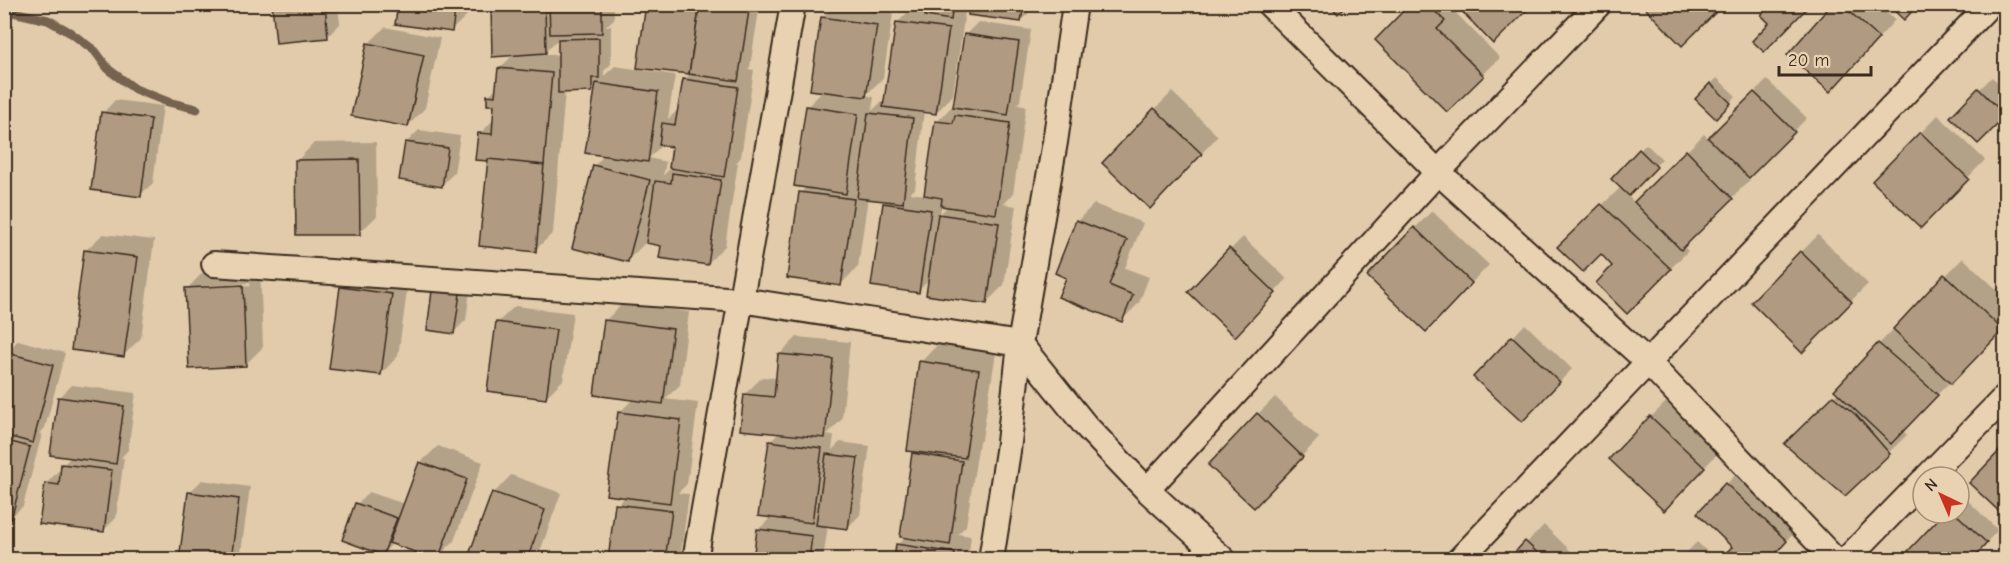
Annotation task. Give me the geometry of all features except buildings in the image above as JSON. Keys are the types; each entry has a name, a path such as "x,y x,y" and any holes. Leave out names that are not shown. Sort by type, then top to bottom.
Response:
{"street":[{"path":"695,560 794,4"},
{"path":"991,560 1008,451 1020,344 1076,4"},
{"path":"1269,4 1438,172 1647,361 1835,560"},
{"path":"1147,490 1438,172 1599,4"},
{"path":"1459,560 1990,4"},
{"path":"214,264 741,300 1020,344 1086,425 1147,490 1224,560"},
{"path":"1939,465 2006,396"},
{"path":"1846,560 1911,493"}],"waterway":[{"path":"4,10 48,20 71,33 95,51 109,70 135,89 168,102 197,109"}]}
